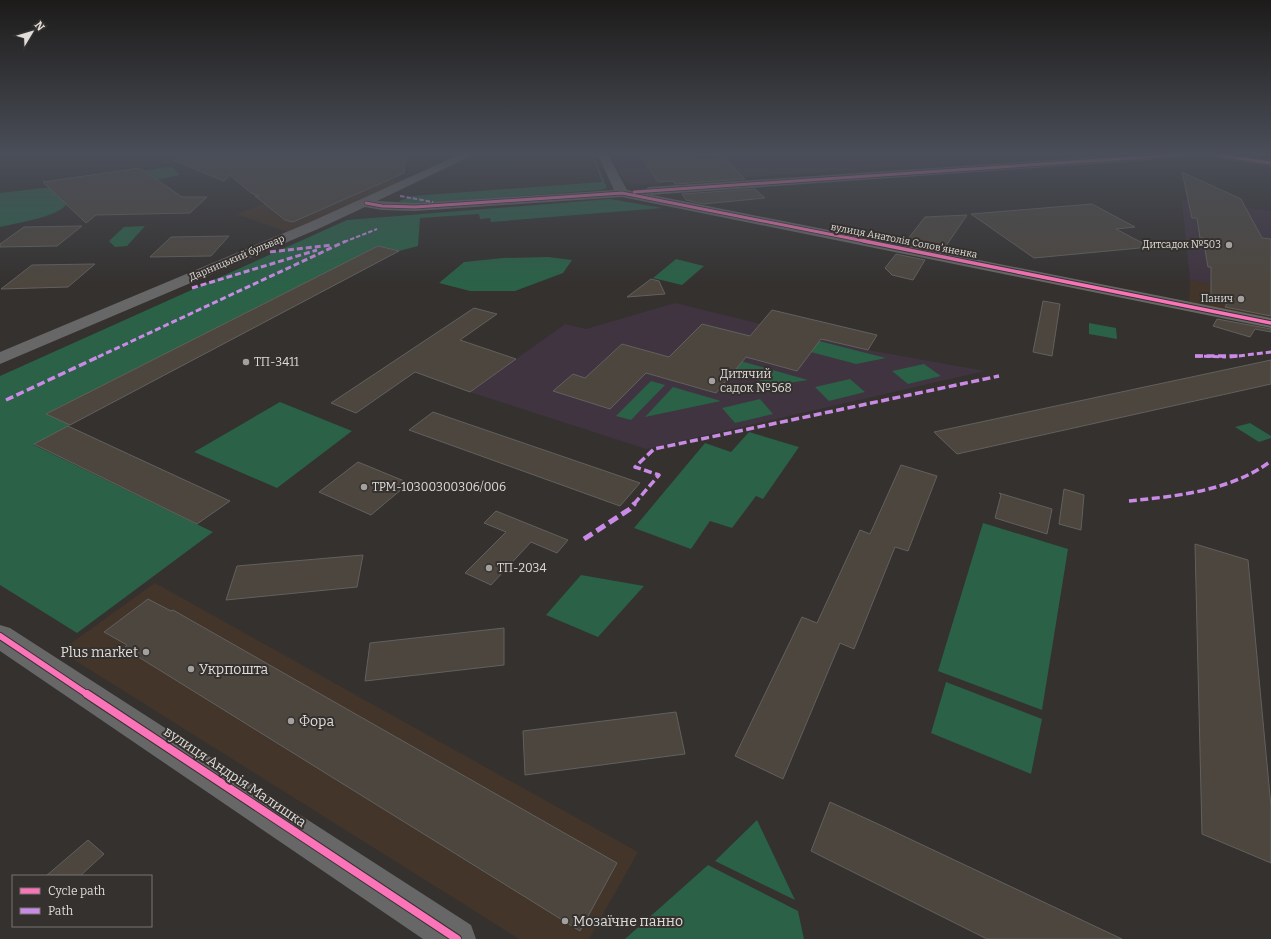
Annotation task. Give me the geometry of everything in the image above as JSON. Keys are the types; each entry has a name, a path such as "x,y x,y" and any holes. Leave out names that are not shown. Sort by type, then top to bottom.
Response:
{"street":[{"name":"Дарницький бульвар","path":"0,359 379,197"},
{"name":"вулиця Анатолія Соловʼяненка","path":"366,203 382,206 415,207 566,197"},
{"name":"вулиця Анатолія Соловʼяненка","path":"641,197 1271,323"},
{"name":"вулиця Андрія Малишка","path":"0,636 457,939"}],"shaded area":[{"path":"283,197 371,197 291,233 236,214"},
{"name":"Дитсадок №503","path":"1182,200 1271,211 1271,295 1190,280"},
{"path":"1190,280 1271,295 1271,321 1189,305"},
{"name":"Дитячий садок №568","path":"675,303 868,350 985,371 646,449 470,392 565,324 586,329"},
{"path":"155,583 638,852 589,939 519,939 60,651"}],"green space":[{"path":"0,197 89,197 67,203 63,208 47,216 0,227"},
{"path":"410,197 506,197 405,204 399,201"},
{"path":"610,199 662,208 491,222 490,218 480,219 479,214 420,218 418,246 399,251 378,246 46,414 70,425 34,445 213,532 77,633 0,585 0,376 347,220"},
{"path":"145,226 127,246 115,247 109,241 124,227"},
{"path":"548,257 572,260 563,273 515,291 470,291 439,283 464,262 503,258"},
{"path":"676,259 704,266 682,285 653,278"},
{"path":"1089,323 1116,328 1117,339 1089,334"},
{"path":"815,340 886,358 856,364 807,351"},
{"path":"737,360 808,380 776,385 726,371"},
{"path":"924,364 941,376 908,384 892,371"},
{"path":"850,379 865,392 829,401 815,387"},
{"path":"651,381 665,385 631,420 616,416"},
{"path":"673,387 721,401 645,417"},
{"path":"760,399 773,414 735,423 722,408"},
{"path":"280,402 352,431 277,488 194,452"},
{"path":"1250,423 1271,436 1271,438 1259,442 1235,427"},
{"path":"749,432 799,447 763,499 756,496 732,528 710,521 691,549 634,528 705,443 731,452"},
{"path":"983,523 1068,549 1042,710 938,671"},
{"path":"581,575 644,586 598,637 546,615"},
{"path":"946,682 1042,719 1031,774 931,733"},
{"path":"757,820 795,900 715,861"},
{"path":"708,865 798,911 804,939 625,939"}],"building":[{"path":"59,197 207,197 190,213 96,215 86,223"},
{"path":"256,197 350,197 293,222 285,220"},
{"path":"684,197 765,198 703,204 686,200"},
{"name":"Дитсадок №503","path":"1187,197 1236,197 1241,199 1262,238 1271,239 1271,316 1225,307 1227,304 1211,301 1211,267 1208,267 1203,238 1200,238 1197,218 1192,218"},
{"path":"1092,204 1135,227 1116,229 1150,247 1034,258 971,214"},
{"path":"967,215 944,249 904,244 925,217"},
{"path":"82,226 57,246 0,247 0,244 24,227"},
{"path":"229,236 211,256 150,257 171,237"},
{"path":"378,246 399,251 70,425 46,414"},
{"path":"896,254 925,260 913,280 892,275 885,268"},
{"path":"95,264 68,287 1,289 32,265"},
{"path":"651,279 659,281 665,294 627,297"},
{"path":"1043,301 1060,304 1052,356 1033,352"},
{"path":"474,308 497,314 460,340 516,359 470,392 415,372 356,413 331,403"},
{"path":"772,310 877,335 868,350 821,339 797,371 746,357 716,393 646,373 610,409 553,391 573,374 585,378 622,344 669,357 702,324 750,336"},
{"path":"1217,319 1271,329 1271,332 1255,329 1250,337 1213,326"},
{"path":"1271,360 1271,384 957,454 934,432"},
{"path":"433,412 640,483 620,506 409,430"},
{"path":"68,426 230,501 197,524 34,444"},
{"name":"ТРМ-10300300306/006","path":"358,462 409,483 371,515 319,492"},
{"path":"901,465 937,476 908,551 895,547 854,649 840,643 783,779 735,756 802,617 817,623 860,530 870,534"},
{"path":"1064,489 1084,495 1081,530 1059,524"},
{"path":"999,493 1052,509 1047,534 995,518 1001,495"},
{"path":"496,511 568,540 557,553 531,542 491,585 465,573 506,532 484,523"},
{"path":"1195,544 1248,560 1271,807 1271,863 1202,834"},
{"path":"363,555 357,587 226,600 237,566"},
{"path":"148,599 171,611 173,610 617,863 580,931 124,648 127,645 104,632"},
{"path":"504,628 504,665 365,681 370,643"},
{"path":"676,712 685,754 525,775 523,731"},
{"path":"830,802 1122,939 987,939 811,851"},
{"path":"88,840 104,854 81,875 47,875"}],"marked path":[{"path":"405,197 433,202"},
{"path":"6,400 340,244 377,229"},
{"path":"270,252 332,245"},
{"path":"192,288 317,250"},
{"path":"1195,356 1229,357 1271,352"},
{"path":"584,539 630,509 659,475 635,467 654,449 999,376"},
{"path":"1129,501 1204,490 1243,478 1259,470 1271,461"}],"cycle path":[{"path":"366,203 382,206 415,207 566,197"},
{"path":"641,197 1271,323"},
{"path":"0,636 457,939"}],"place":[{"name":"Дитсадок №503","path":"1229,245"},
{"name":"Панич","path":"1241,299"},
{"name":"ТП-3411","path":"246,362"},
{"name":"Дитячий садок №568","path":"712,381"},
{"name":"ТРМ-10300300306/006","path":"364,487"},
{"name":"ТП-2034","path":"489,568"},
{"name":"Plus market","path":"146,652"},
{"name":"Укрпошта","path":"191,669"},
{"name":"Фора","path":"291,721"},
{"name":"Мозаїчне панно","path":"565,921"}]}
